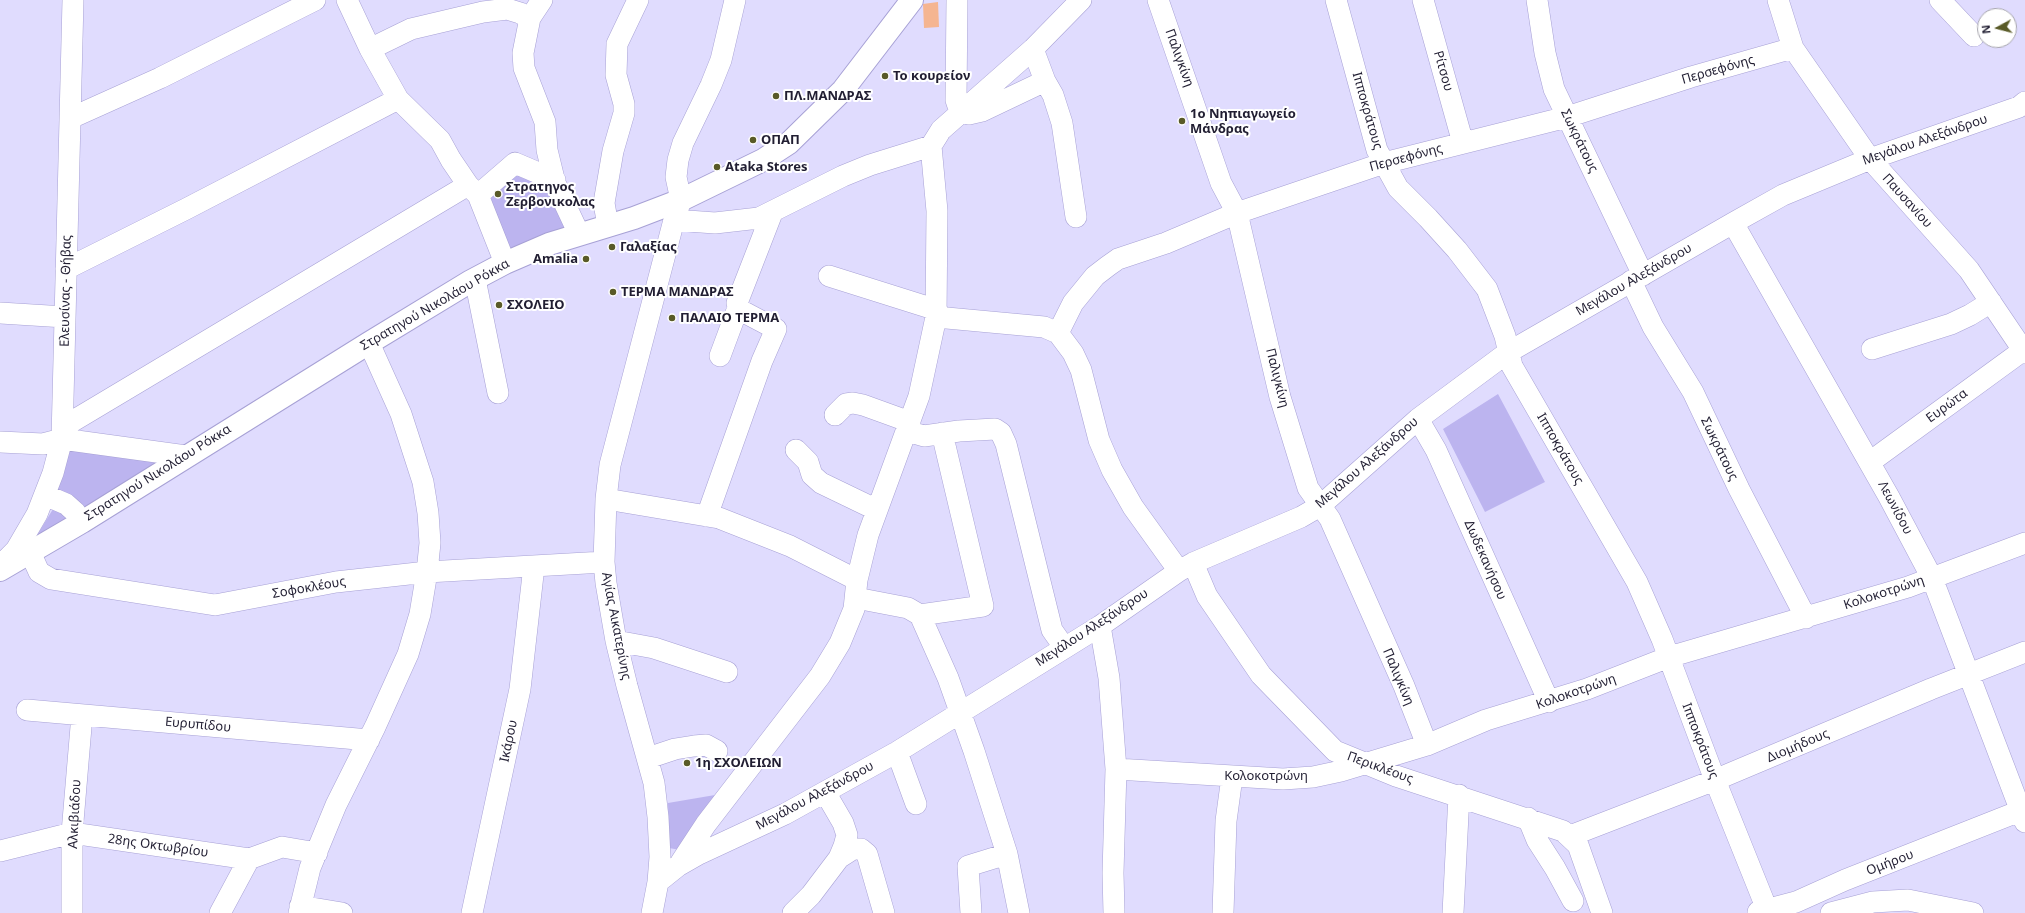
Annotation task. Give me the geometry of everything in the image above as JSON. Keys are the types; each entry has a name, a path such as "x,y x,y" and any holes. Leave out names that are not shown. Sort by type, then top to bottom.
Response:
{"main road":[{"name":"Στρατηγού Νικολάου Ρόκκα","path":"82,522 186,456 475,279 505,263 549,244 608,226 678,210 789,143 843,90 912,0"},
{"path":"0,570 16,548 82,522"}],"street":[{"name":"Ελευσίνας - Θήβας","path":"0,566 16,548 28,531 45,495 63,433 73,0"},
{"path":"71,118 160,78 315,0"},
{"path":"347,0 370,49 398,99 440,140 451,160 473,190 505,263"},
{"path":"542,0 530,18 523,53 524,68 544,117 547,150 555,180 579,234"},
{"path":"608,226 604,203 613,151 624,113 624,104 616,75 617,44 638,0"},
{"path":"735,0 720,60 711,85 683,143 678,160 676,177 678,210 715,223 746,221 759,218 772,213 843,176 870,165 931,146"},
{"path":"957,0 956,100 960,112"},
{"path":"678,866 706,824 820,676 840,643 857,589 868,535 919,396 937,313 937,210 931,146 941,130 1033,49 1081,0"},
{"name":"Παλιγκίνη","path":"1158,0 1221,183 1237,213 1282,404 1308,488 1330,519 1404,686 1427,744"},
{"name":"Ιπποκράτους","path":"1336,0 1377,150 1398,188 1457,250 1487,289 1505,336 1507,353 1512,366 1637,582 1669,657 1715,780 1764,902 1766,912"},
{"name":"Ρίτσου","path":"1423,0 1463,143"},
{"name":"Σωκράτους","path":"1537,0 1554,89 1589,159 1637,278 1653,327 1693,392 1739,489 1806,618"},
{"name":"Παυσανίου","path":"1778,0 1793,48 1870,159 1969,270 2024,351"},
{"path":"1940,0 1974,36"},
{"path":"370,49 411,29 482,12 507,9 530,18"},
{"name":"Περσεφόνης","path":"1058,333 1073,303 1085,287 1095,276 1118,259 1166,243 1237,213 1384,163 1567,117 1691,77 1793,48"},
{"path":"1033,49 1045,81 1053,95 1062,123 1076,217"},
{"path":"960,112 969,114 982,111 1045,81"},
{"path":"66,269 186,209 398,99"},
{"name":"Μεγάλου Αλεξάνδρου","path":"658,882 678,866 699,854 785,814 897,752 1100,626 1186,567 1301,517 1320,506 1418,419 1507,353 1733,223 1783,196 1870,159 2023,108"},
{"path":"0,442 43,444 473,190 514,163 555,180"},
{"name":"Αγίας Αικατερίνης","path":"652,913 658,882 660,858 658,817 654,783 616,641 604,562 606,499 610,465 678,210"},
{"path":"707,516 762,361 776,329 740,310 737,303 739,293 772,213"},
{"name":"Λεωνίδου","path":"1733,223 1870,462 1932,578 2024,814"},
{"path":"829,276 937,313 1044,327 1058,333"},
{"path":"475,279 498,393"},
{"path":"1872,349 1951,324 1970,315 1991,302"},
{"path":"720,356 736,313 740,310"},
{"path":"0,313 66,317"},
{"name":"Περικλέους","path":"1058,333 1073,353 1081,370 1099,440 1112,470 1133,507 1186,567 1261,676 1334,751 1396,776 1564,831 1578,845 1602,913"},
{"path":"342,913 299,910 316,853 336,805 369,740 408,654 420,614 430,543 428,513 422,482 401,414 369,343"},
{"name":"Ευρώτα","path":"1870,462 2024,351"},
{"path":"835,415 846,404 853,403 864,405 909,426 924,436 942,433 995,429 1001,433 1006,444 1052,630 1064,647"},
{"name":"Δωδεκανήσου","path":"1418,419 1436,450 1550,702"},
{"path":"63,433 186,456"},
{"path":"920,615 983,606 942,433"},
{"path":"796,450 808,462 812,475 821,483 877,510"},
{"name":"Στρατηγού Νικολάου Ρόκκα","path":"45,495 66,504 75,512 82,522"},
{"path":"606,499 707,516 755,532 790,546 857,589 908,608 920,615 961,713 1007,854 1019,913"},
{"name":"Κολοκοτρώνη","path":"1116,769 1283,779 1313,777 1341,771 1427,744 1486,720 1550,702 1669,657 1908,587 2025,543"},
{"name":"Σοφοκλέους","path":"16,548 39,572 51,580 215,605 336,582 427,572 604,562"},
{"name":"Ικάρου","path":"472,913 520,689 534,566"},
{"path":"1100,626 1108,678 1116,769 1113,873 1114,913"},
{"path":"616,641 654,648 727,672"},
{"name":"Διομήδους","path":"1570,836 1715,780 2025,652"},
{"name":"Ευρυπίδου","path":"28,710 369,740"},
{"name":"Αλκιβιάδου","path":"72,913 72,833 82,715"},
{"path":"648,758 675,749 694,746 706,745 717,751"},
{"path":"897,752 916,804"},
{"path":"1223,913 1226,821 1232,776"},
{"path":"793,913 811,895 839,858 847,835 843,824 826,792"},
{"path":"1453,913 1459,796"},
{"name":"Ομήρου","path":"1766,912 1796,902 1846,880 2024,814"},
{"path":"1528,818 1537,840 1555,868 1573,901"},
{"name":"28ης Οκτωβρίου","path":"0,851 72,833 249,859 282,847 316,853"},
{"path":"839,858 853,849 861,849 868,854 884,913"},
{"path":"971,913 968,866 1007,854"},
{"path":"220,913 249,859"},
{"path":"1830,913 1873,902 1908,900 1973,913"}],"shaded area":[{"path":"516,171 543,182 566,229 508,251 485,197"},
{"path":"1498,394 1545,482 1485,512 1443,429"},
{"path":"65,445 171,460 87,513 51,490"},
{"path":"53,509 63,512 68,518 33,542"},
{"path":"715,795 680,850 669,848 668,803"}],"building":[{"path":"938,2 939,27 924,28 923,4"}],"place":[{"name":"Το κουρείον","path":"885,76"},
{"name":"ΠΛ.ΜΑΝΔΡΑΣ","path":"776,96"},
{"name":"1ο Νηπιαγωγείο Μάνδρας","path":"1182,121"},
{"name":"ΟΠΑΠ","path":"753,140"},
{"name":"Ataka Stores","path":"717,167"},
{"name":"Στρατηγος Ζερβονικολας","path":"498,194"},
{"name":"Γαλαξίας","path":"612,247"},
{"name":"Amalia","path":"586,259"},
{"name":"ΤΕΡΜΑ ΜΑΝΔΡΑΣ","path":"613,292"},
{"name":"ΣΧΟΛΕΙΟ","path":"499,305"},
{"name":"ΠΑΛΑΙΟ ΤΕΡΜΑ","path":"672,318"},
{"name":"1η ΣΧΟΛΕΙΩΝ","path":"687,763"}]}
